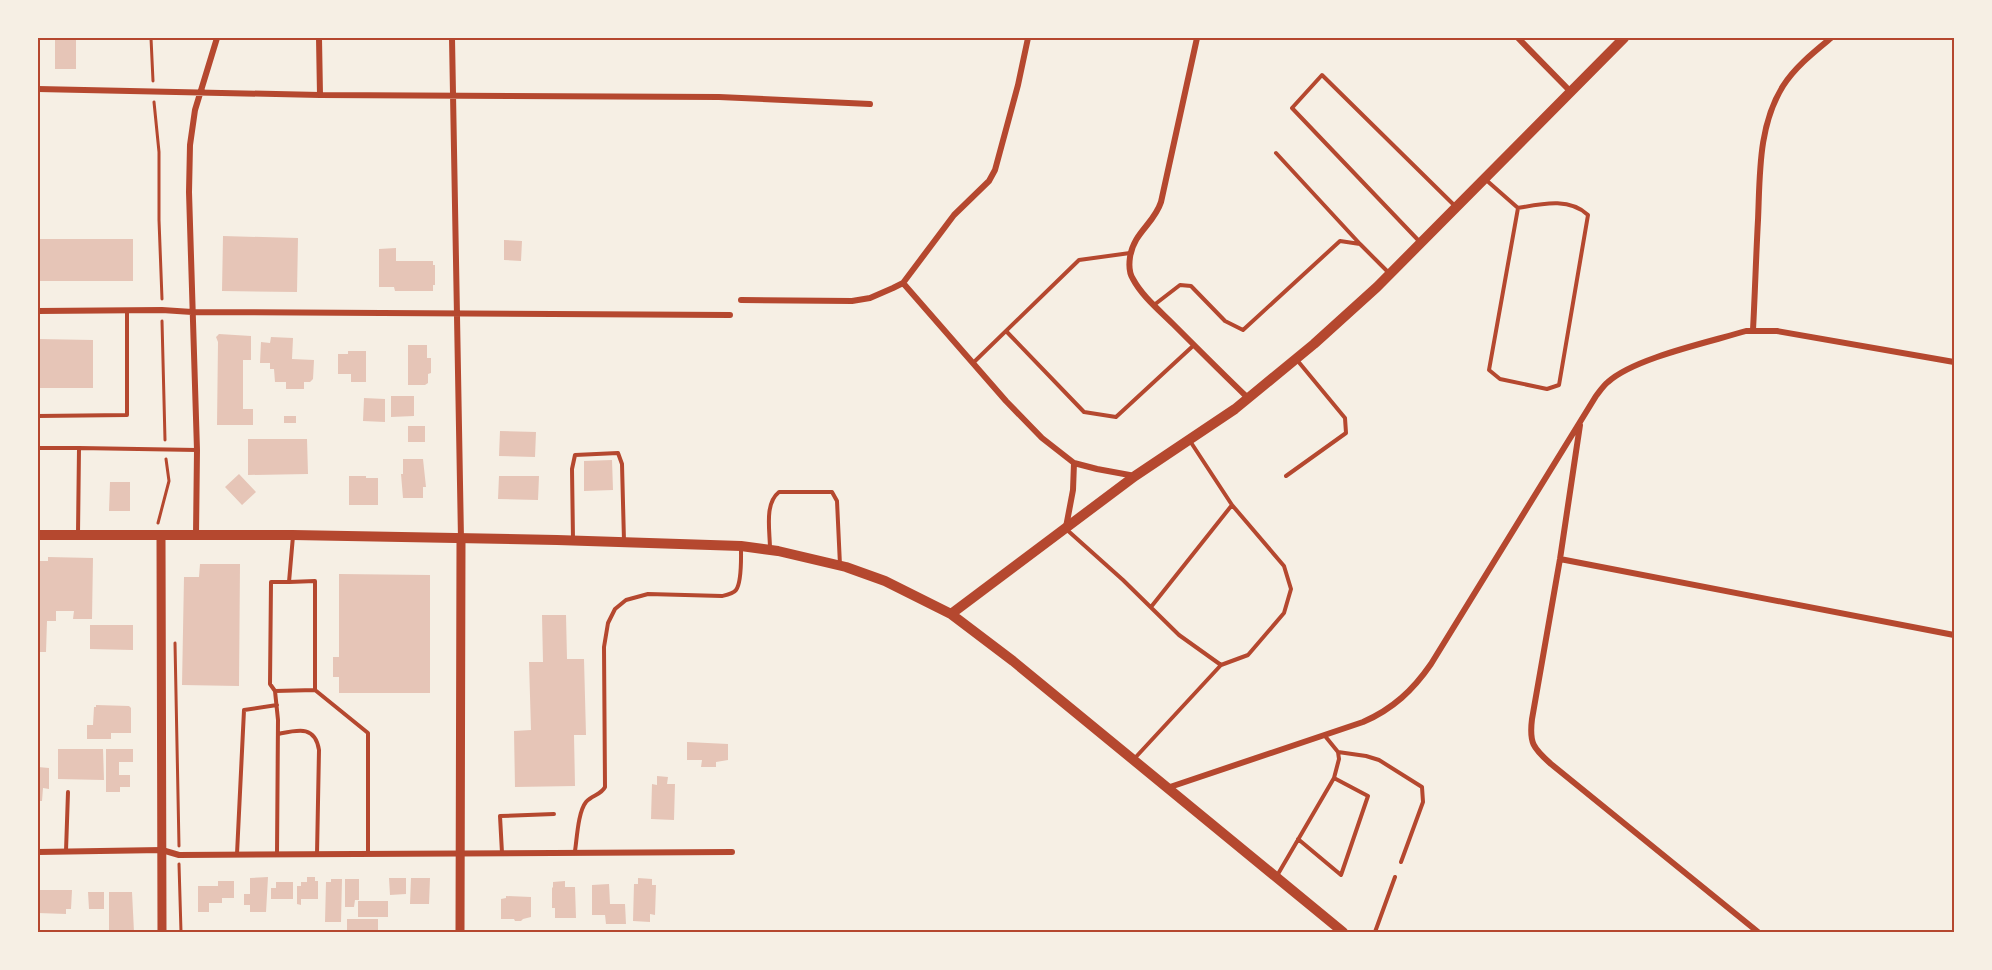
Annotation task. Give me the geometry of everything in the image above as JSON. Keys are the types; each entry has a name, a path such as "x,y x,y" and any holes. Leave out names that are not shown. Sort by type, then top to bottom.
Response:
{"main road":[{"path":"951,614 1135,476 1248,398 1347,316 1624,38"},
{"path":"38,535 293,535 573,540 741,546 770,549 840,566 885,581 951,614 1013,661 1343,933"}],"street":[{"path":"196,536 197,450 189,162 191,128 217,38"},
{"path":"319,38 320,95"},
{"path":"452,38 461,539 459,933"},
{"path":"741,300 852,301 878,295 903,282 954,215 989,181 995,170 1028,38"},
{"path":"1197,38 1161,202 1156,215 1136,237 1131,253 1131,275 1140,290 1154,305 1248,398"},
{"path":"1518,38 1570,92"},
{"path":"1753,330 1761,160 1765,129 1775,100 1783,86 1804,61 1831,38"},
{"path":"38,89 320,95 719,97 870,104"},
{"path":"903,282 973,364 1042,438 1074,462 1135,476"},
{"path":"38,311 730,315"},
{"path":"1166,789 1325,736 1379,715 1398,702 1414,686 1431,663 1604,385 1626,370 1653,359 1753,330 1777,331 1954,362"},
{"path":"1581,422 1531,731 1534,747 1551,764 1758,933"},
{"path":"1065,529 1073,490 1074,462"},
{"path":"161,536 162,933"},
{"path":"1560,559 1954,635"},
{"path":"38,852 162,850 179,855 575,851 732,852"}],"lane":[{"path":"1421,243 1292,108 1322,75 1456,208"},
{"path":"1276,153 1390,274"},
{"path":"1485,179 1518,208"},
{"path":"1549,202 1580,207 1588,215 1558,386 1547,389 1500,379 1489,370 1518,208 1549,202"},
{"path":"1154,305 1180,285 1191,286 1225,321 1243,330 1340,241 1360,244"},
{"path":"973,364 1079,260 1131,253"},
{"path":"38,416 126,415 127,310"},
{"path":"1006,331 1084,412 1116,417 1194,345"},
{"path":"1286,477 1346,433 1345,418 1296,359"},
{"path":"1133,761 1221,665 1248,655 1284,613 1291,589 1284,567 1232,505 1190,440"},
{"path":"38,448 197,450"},
{"path":"78,535 79,448"},
{"path":"573,540 572,469 575,455 618,453 622,464 624,542"},
{"path":"770,549 770,506 773,497 778,492 832,492 837,501 840,566"},
{"path":"1150,607 1232,505"},
{"path":"1065,529 1123,580 1179,635 1221,665"},
{"path":"289,582 293,535"},
{"path":"575,851 582,808 588,800 602,792 605,787 604,655 610,618 622,602 648,594 722,596 733,592 739,583 741,546"},
{"path":"277,854 278,734 275,691 270,684 271,582 315,581 315,690"},
{"path":"275,691 315,690 368,733 368,854"},
{"path":"237,854 244,710 277,705"},
{"path":"278,734 297,730 306,731 318,741 317,854"},
{"path":"1276,878 1334,778 1339,759 1338,752 1325,736"},
{"path":"1338,752 1378,760 1422,787 1423,802 1401,862"},
{"path":"1298,839 1341,875 1368,796 1334,778"},
{"path":"66,851 68,792"},
{"path":"502,853 500,816 555,814"},
{"path":"1375,933 1395,877"}],"path":[{"path":"151,38 159,152 165,449 169,481 161,514"},
{"path":"176,643 181,933"}],"building":[{"path":"55,38 76,38 76,69 55,69"},
{"path":"223,236 298,238 297,292 222,291"},
{"path":"38,239 133,239 133,281 38,281"},
{"path":"504,240 522,241 521,261 504,260"},
{"path":"396,248 396,261 433,261 435,285 433,285 433,291 395,291 394,287 379,287 379,249"},
{"path":"219,334 251,336 251,360 243,360 243,409 253,409 253,425 217,425 218,342 216,337"},
{"path":"271,337 293,338 292,359 314,360 313,379 310,382 304,382 304,389 286,389 286,382 275,382 274,369 270,369 270,363 260,363 261,342 270,343"},
{"path":"38,339 93,340 93,388 38,388"},
{"path":"408,345 427,345 427,358 431,358 431,373 428,374 428,383 425,385 408,385"},
{"path":"348,351 366,351 366,382 351,382 351,374 338,374 338,354 348,354"},
{"path":"391,396 414,396 414,416 391,417"},
{"path":"364,398 385,399 385,422 363,421"},
{"path":"284,416 296,416 296,423 284,423"},
{"path":"408,426 425,426 425,442 408,442"},
{"path":"500,431 536,432 535,457 499,456"},
{"path":"248,439 307,439 308,474 248,475"},
{"path":"403,459 423,459 426,487 423,487 423,498 403,498 401,474 403,474"},
{"path":"612,460 613,490 584,491 584,461"},
{"path":"239,474 256,492 242,505 225,487"},
{"path":"349,476 378,478 378,505 349,505"},
{"path":"499,476 539,476 538,500 498,499"},
{"path":"110,482 130,482 130,511 109,511"},
{"path":"48,557 93,558 92,619 73,619 74,611 56,611 56,621 47,621 46,652 38,652 38,561 48,561"},
{"path":"200,564 240,564 239,686 182,685 184,577 199,577"},
{"path":"339,574 430,575 430,693 339,693 339,677 333,677 333,657 339,657"},
{"path":"542,615 566,615 567,659 584,659 586,735 574,735 575,786 515,787 514,731 531,730 529,662 543,662"},
{"path":"90,625 133,625 133,650 90,649"},
{"path":"96,705 129,706 131,708 131,733 111,733 111,739 87,739 87,725 93,725"},
{"path":"687,742 728,744 728,760 716,762 716,767 701,767 702,760 687,760"},
{"path":"58,749 103,749 104,780 58,779"},
{"path":"106,749 133,749 133,762 119,762 119,775 130,775 130,787 120,787 120,792 106,792"},
{"path":"38,767 49,768 49,789 43,788 42,801 38,801"},
{"path":"657,776 668,777 667,784 675,784 674,820 651,819 652,784 657,785"},
{"path":"268,877 266,912 250,912 250,905 244,905 244,894 250,894 250,878"},
{"path":"307,877 315,877 315,881 318,881 318,899 301,899 301,905 297,904 297,886 301,886 301,882 307,882"},
{"path":"389,878 406,878 406,894 390,895"},
{"path":"411,878 430,878 429,904 410,904"},
{"path":"638,878 652,879 652,885 656,885 655,915 650,914 650,922 633,921 634,884 638,884"},
{"path":"331,879 342,879 341,922 325,922 326,882 331,882"},
{"path":"345,879 359,879 359,900 355,900 354,907 345,907"},
{"path":"218,881 234,881 234,898 222,898 222,903 209,903 209,912 198,912 198,886 218,886"},
{"path":"565,881 565,887 575,887 576,918 555,918 555,908 552,908 553,882"},
{"path":"276,882 293,882 293,899 271,899 271,888 276,888"},
{"path":"609,884 610,904 625,904 626,924 606,924 605,915 592,915 592,885"},
{"path":"38,890 72,890 71,909 66,909 66,914 38,913"},
{"path":"88,892 104,892 104,909 89,909"},
{"path":"109,892 132,892 134,932 109,932"},
{"path":"506,896 531,897 531,917 521,921 501,919 501,899"},
{"path":"358,901 388,901 388,917 358,917"},
{"path":"347,919 378,919 378,930 375,932 347,932"}]}
